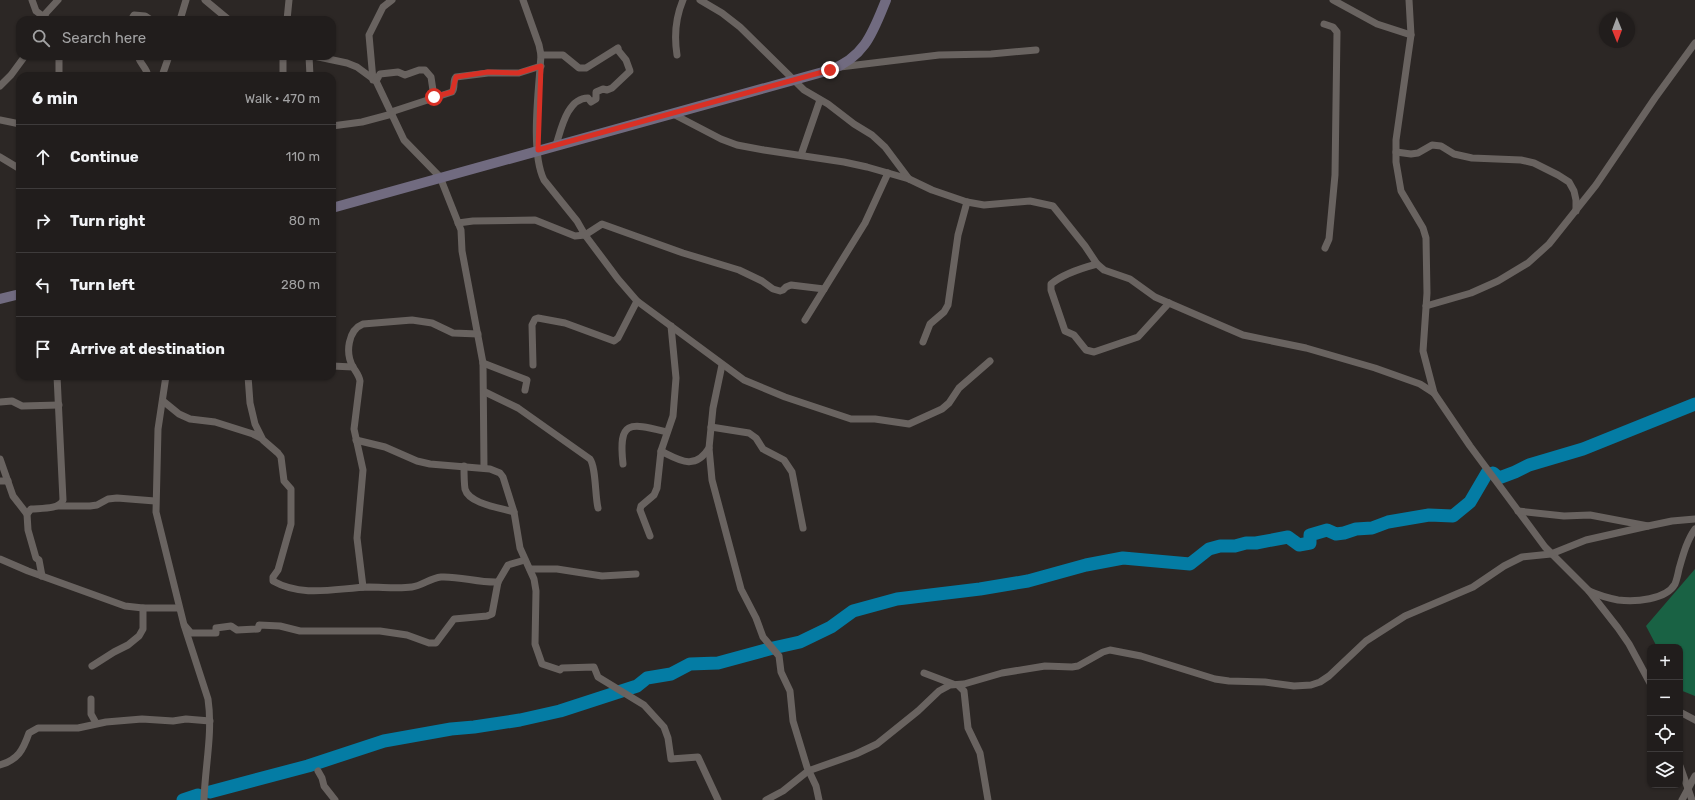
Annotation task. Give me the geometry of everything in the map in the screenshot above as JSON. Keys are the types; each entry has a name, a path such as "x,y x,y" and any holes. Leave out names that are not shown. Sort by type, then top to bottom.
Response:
{"street":[{"path":"32,0 36,11 41,16"},
{"path":"46,16 58,0"},
{"path":"181,16 186,0"},
{"path":"205,0 224,16"},
{"path":"287,16 289,0"},
{"path":"392,0 383,7 369,35 374,80 404,140 440,177 461,230 462,251 483,363 485,392 484,468"},
{"path":"524,0 541,55 538,167 544,180 577,221 585,235 626,290 637,301 722,365 750,383 785,397 851,419 875,419 909,424 942,409 949,403 959,388 990,361"},
{"path":"677,55 675,40 676,22 682,0"},
{"path":"700,0 722,13 740,27 804,90 872,135 885,147 909,179"},
{"path":"839,67 848,62 864,47 875,29 886,0"},
{"path":"1333,0 1377,24 1410,35"},
{"path":"1409,0 1410,35 1396,152 1396,170 1401,191 1423,228 1426,238 1426,306 1423,351 1434,393"},
{"path":"133,16 134,14 139,14 143,16"},
{"path":"1324,24 1333,27 1337,32 1335,175 1329,239 1325,248"},
{"path":"1426,306 1471,293 1498,281 1518,270 1536,257 1549,244 1576,211 1695,43"},
{"path":"541,55 563,55 579,68 586,68 617,49 626,60 630,71 612,88 607,90 604,88 596,92 596,99 591,102 588,98 584,98 571,108 566,114 556,145"},
{"path":"336,207 556,145 795,81 839,67 940,55 992,54 1036,50"},
{"path":"0,86 11,75 22,60"},
{"path":"59,60 59,72"},
{"path":"139,60 147,72"},
{"path":"163,72 168,60"},
{"path":"283,60 283,72"},
{"path":"309,60 310,72"},
{"path":"333,60 347,63 362,71 374,80"},
{"path":"336,125 362,122 452,92 456,77 488,72 518,73 541,66"},
{"path":"374,80 380,74 398,72 405,75 419,70 425,70 431,78 434,97"},
{"path":"801,156 820,100"},
{"path":"673,114 721,139 737,145 844,162 909,179 932,190 968,202 984,205 1030,202 1053,206 1085,246 1097,264 1104,270 1130,279 1155,297 1243,335 1306,348 1410,380 1428,388 1434,393 1470,446 1551,554 1589,591 1629,644 1648,680"},
{"path":"0,120 16,123"},
{"path":"1396,152 1410,154 1418,153 1432,145 1441,146 1454,154 1472,158 1521,160 1534,163 1558,174 1569,182 1574,191 1576,211"},
{"path":"0,157 16,167"},
{"path":"805,320 865,223 888,173"},
{"path":"923,342 930,324 944,312 948,304 958,234 968,202"},
{"path":"458,224 473,221 535,220 575,236 585,235 602,224 683,253 739,270 762,281 777,291 783,290 791,285 824,289"},
{"path":"1097,264 1083,268 1056,280 1051,284 1051,290 1065,331 1074,335 1086,350 1094,352 1138,337 1169,303"},
{"path":"0,299 16,295"},
{"path":"533,366 532,325 535,319 538,318 560,322 614,341 618,338 637,301"},
{"path":"363,587 358,538 363,470 356,440 354,417 360,381 350,359 350,339 353,332 357,326 363,324 412,320 432,322 453,333 478,334"},
{"path":"650,536 640,510 643,503 654,495 657,488 661,451 673,416 676,378 671,326"},
{"path":"483,363 527,380 525,390"},
{"path":"722,365 713,408 709,448 712,480 742,589 756,618 763,637 779,656 781,672 790,692 793,721 808,771 816,786 819,800"},
{"path":"336,366 353,367"},
{"path":"57,380 63,500 62,503 57,506"},
{"path":"165,380 158,430 156,501 159,529 179,608 208,699 210,721 204,800"},
{"path":"248,380 252,415 263,440"},
{"path":"485,392 518,408 590,459 593,464 595,497 598,508"},
{"path":"0,402 12,401 17,404 28,406 59,405"},
{"path":"162,401 184,417 195,420 215,422 253,434 263,440 278,453 281,458 284,481 291,489 291,524 278,570 273,577 273,580 294,590 302,591 363,587 414,587 439,578 461,578 479,582 498,582"},
{"path":"623,464 622,437 625,431 630,427 644,427 667,432"},
{"path":"711,427 749,433 756,438 763,449 784,460 792,472 803,528"},
{"path":"356,440 385,447 417,461 430,464 495,470 503,477 514,512 517,533 525,560 534,578 536,591 535,638 542,664 560,670 562,668 594,667 598,677 644,705 664,726 668,738 671,759 698,757 718,800"},
{"path":"661,451 686,462 700,459 709,448"},
{"path":"0,458 13,496 27,514 29,535 36,558 39,560 42,576"},
{"path":"464,466 465,490 468,494 481,503 514,512"},
{"path":"0,481 8,481"},
{"path":"27,514 31,509 57,506 90,506 97,505 108,499 117,498 156,501"},
{"path":"1518,511 1564,516 1590,515 1648,526"},
{"path":"766,800 783,791 808,771 856,754 877,744 918,711 943,688 950,685 957,685 1002,673 1045,666 1072,668 1110,650 1141,656 1215,679 1264,682 1294,686 1320,682 1329,676 1366,641 1405,616 1473,587 1504,566 1522,557 1551,554 1586,540 1672,521 1695,519"},
{"path":"1589,591 1619,600 1644,599 1664,594 1671,589 1676,582 1690,538 1695,529"},
{"path":"0,559 125,606 143,608 179,608"},
{"path":"184,625 191,633 216,633 216,628 231,626 237,630 258,629 259,625 280,626 300,631 380,632 407,635 430,643 436,643 454,619 487,616 492,614 498,582 508,565 525,560"},
{"path":"530,569 563,570 602,576 636,574"},
{"path":"92,666 128,645 139,636 143,629 143,608"},
{"path":"924,673 957,685 964,691 968,728 980,753 988,800"},
{"path":"91,699 92,714 96,723"},
{"path":"1683,714 1695,720"},
{"path":"0,765 17,756 24,747 28,733 38,728 78,728 96,723 142,719 173,721 186,719 210,721"},
{"path":"318,771 324,786 335,800"},
{"path":"1683,774 1692,800"},
{"path":"1682,800 1695,776"}],"green space":[{"path":"1695,569 1695,696 1683,691 1683,644 1655,644 1646,626"}],"waterway":[{"path":"1493,473 1499,478 1529,465 1583,449 1695,404"},
{"path":"210,792 308,766 384,741 451,729 520,720 560,711 637,686 647,678 671,674 690,664 718,663 800,642 831,627 853,611 897,599 980,589 1028,581 1086,565 1123,558 1190,564 1209,549 1220,546 1235,546 1288,537 1299,545 1310,543 1310,535 1327,530 1336,534 1356,529 1372,528 1388,522 1429,515 1453,516 1470,502 1487,473"},
{"path":"183,800 198,795"}],"route":[{"path":"434,97 452,92 456,77 488,72 518,73 541,66 537,134 538,150 795,81 830,70"}]}
